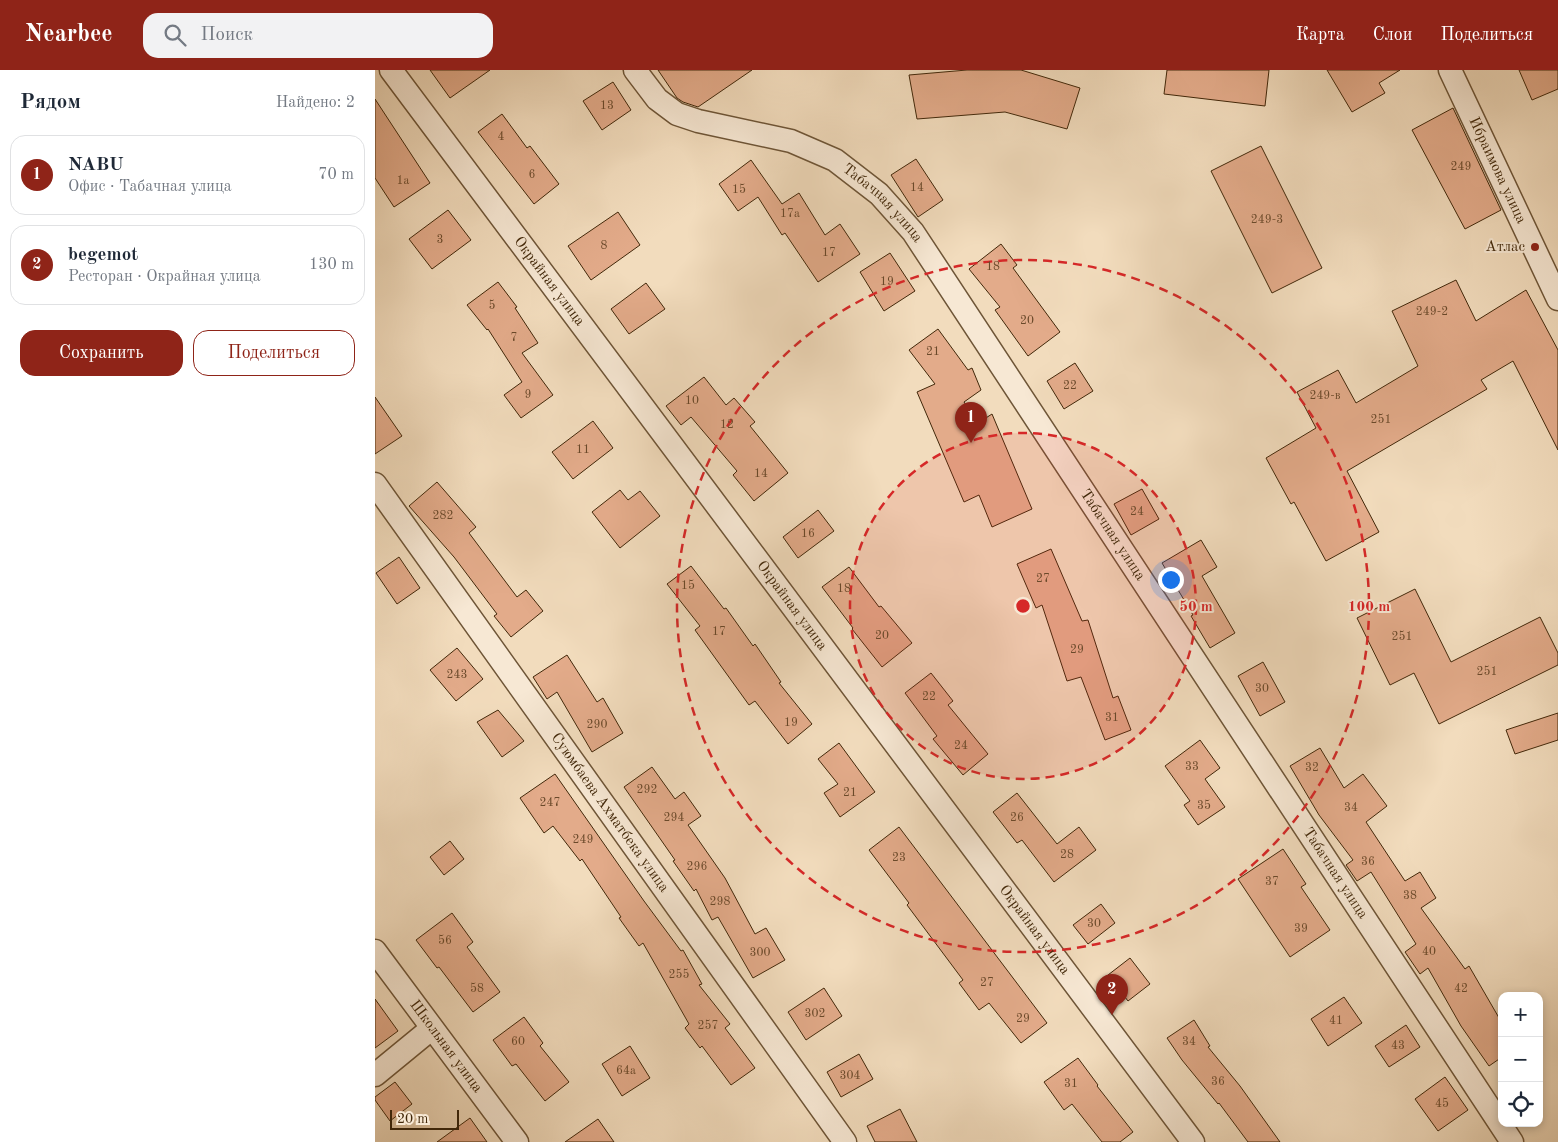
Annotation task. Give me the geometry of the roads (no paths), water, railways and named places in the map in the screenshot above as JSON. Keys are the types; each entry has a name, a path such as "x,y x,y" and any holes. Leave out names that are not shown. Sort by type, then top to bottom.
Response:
{"street":[{"name":"Окрайная улица","path":"391,70 1193,1142"},
{"name":"Табачная улица","path":"635,70 657,99 677,114 698,121 791,141 835,160 879,194 913,232 1513,1142"},
{"name":"Ибраимова улица","path":"1450,70 1558,299"},
{"name":"Суюмбаева Ахматбека улица","path":"375,484 845,1142"},
{"name":"Школьная улица","path":"375,951 431,1029 517,1142"},
{"path":"375,1075 431,1029"}],"place":[{"name":"Атлас","path":"1535,247"},
{"name":"NABU","path":"971,443"},
{"name":"begemot","path":"1112,1015"}]}
